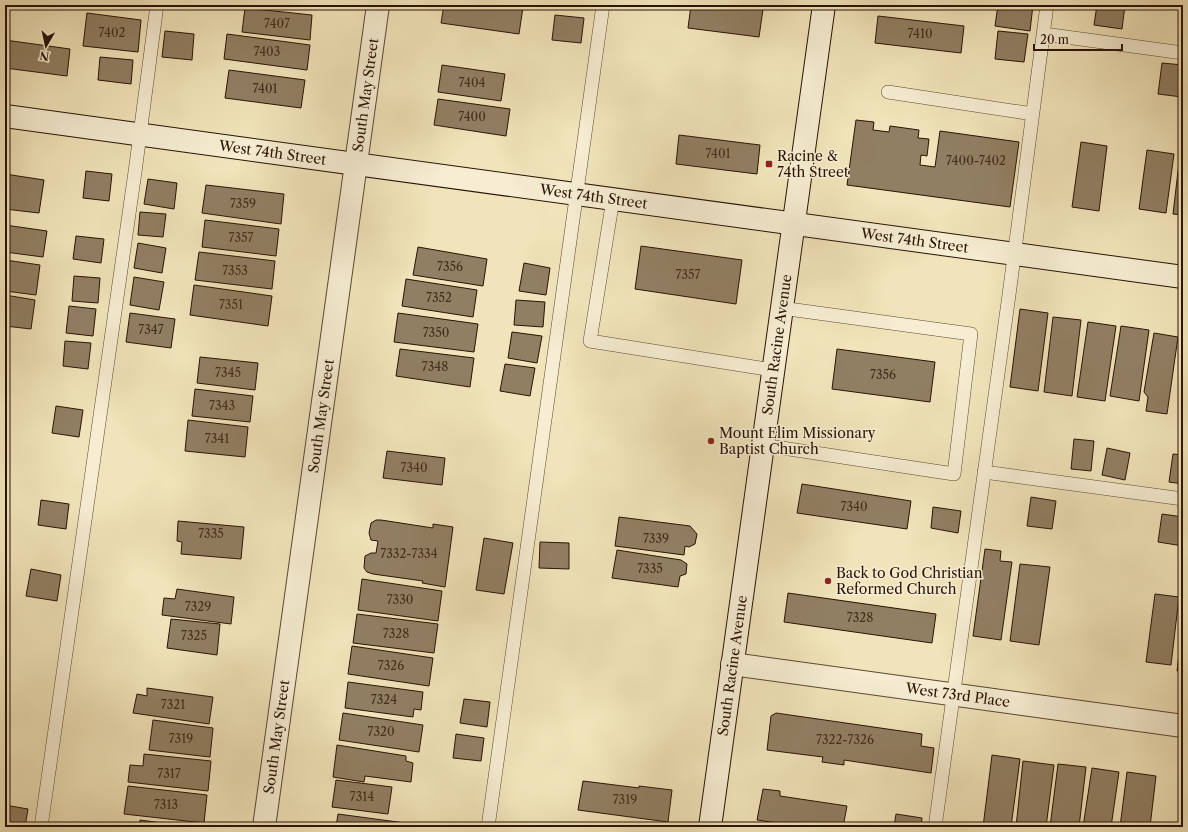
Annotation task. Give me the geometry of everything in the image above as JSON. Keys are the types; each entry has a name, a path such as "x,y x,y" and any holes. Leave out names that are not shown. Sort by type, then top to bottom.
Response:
{"street":[{"name":"South May Street","path":"264,827 378,5"},
{"name":"South Racine Avenue","path":"710,827 824,5"},
{"name":"West 74th Street","path":"5,116 1183,278"},
{"name":"West 73rd Place","path":"732,664 1183,726"}],"lane":[{"path":"40,827 140,134 157,5"},
{"path":"488,827 603,5"},
{"path":"935,827 1047,5"},
{"path":"1044,34 1183,53"},
{"path":"888,92 1033,114"},
{"path":"613,199 590,341 773,370"},
{"path":"762,445 954,474 971,334 781,308"},
{"path":"984,472 1183,499"}],"building":[{"path":"444,5 507,5 523,7 519,34 441,23"},
{"path":"586,5 586,8 557,6"},
{"path":"691,5 736,5 763,9 759,37 688,28"},
{"path":"998,5 1033,5 1030,31 995,26"},
{"path":"1097,5 1125,5 1122,29 1094,25"},
{"path":"245,8 312,15 310,40 242,32"},
{"path":"87,13 141,20 138,52 83,46"},
{"path":"555,15 584,18 581,43 552,40"},
{"path":"878,16 964,26 961,53 875,43"},
{"path":"165,31 194,34 192,60 162,57"},
{"path":"998,31 1028,34 1024,62 995,59"},
{"path":"227,34 310,45 307,70 224,59"},
{"path":"5,40 70,49 67,76 5,68"},
{"path":"100,57 133,60 131,84 98,80"},
{"path":"1162,63 1183,65 1182,97 1158,94"},
{"path":"442,65 505,74 501,101 438,92"},
{"path":"229,70 305,80 301,108 225,98"},
{"path":"438,99 510,109 506,136 434,125"},
{"path":"856,120 874,122 873,130 889,132 890,126 919,130 918,138 929,139 927,156 921,155 920,165 935,167 940,131 1019,142 1010,207 847,185"},
{"path":"679,135 760,145 757,174 676,164"},
{"path":"1081,142 1107,146 1099,211 1072,207"},
{"path":"1147,150 1174,154 1166,213 1139,209"},
{"path":"1180,154 1183,154 1183,215 1173,214"},
{"path":"86,171 112,174 109,201 83,198"},
{"path":"5,174 44,180 39,213 5,209"},
{"path":"148,179 177,183 174,209 144,204"},
{"path":"206,185 284,194 281,224 202,213"},
{"path":"140,212 166,214 163,237 138,235"},
{"path":"205,220 279,229 276,256 202,247"},
{"path":"5,225 47,231 43,257 5,252"},
{"path":"76,236 104,239 101,263 73,259"},
{"path":"138,243 166,248 162,273 134,268"},
{"path":"641,246 742,260 736,304 635,289"},
{"path":"418,247 487,259 483,286 413,275"},
{"path":"199,252 275,261 272,289 195,280"},
{"path":"5,260 40,265 36,295 5,291"},
{"path":"524,263 550,268 546,295 519,291"},
{"path":"74,276 100,278 98,303 72,301"},
{"path":"134,277 164,282 159,310 130,305"},
{"path":"406,279 477,290 473,317 402,306"},
{"path":"194,285 272,296 268,326 190,315"},
{"path":"5,295 35,300 31,329 5,326"},
{"path":"516,300 545,302 543,327 514,325"},
{"path":"69,306 96,309 93,336 66,333"},
{"path":"1020,309 1048,313 1038,391 1010,387"},
{"path":"130,313 175,319 171,348 126,342"},
{"path":"398,313 478,324 474,352 394,342"},
{"path":"1053,317 1081,320 1072,396 1044,392"},
{"path":"1088,322 1116,326 1105,401 1077,397"},
{"path":"1121,326 1149,330 1139,401 1110,396"},
{"path":"512,332 542,336 537,363 508,358"},
{"path":"1154,333 1178,337 1167,414 1146,411 1148,397 1144,392"},
{"path":"65,341 91,343 88,369 63,366"},
{"path":"400,349 474,358 470,387 396,376"},
{"path":"837,349 935,362 930,402 832,389"},
{"path":"200,357 258,363 255,390 197,383"},
{"path":"505,364 535,368 530,396 500,391"},
{"path":"1183,374 1183,404 1179,403"},
{"path":"195,389 253,396 250,422 192,416"},
{"path":"56,406 83,410 79,437 52,433"},
{"path":"188,420 248,427 245,457 185,451"},
{"path":"1074,439 1094,441 1091,471 1071,469"},
{"path":"1107,448 1130,453 1125,480 1102,475"},
{"path":"387,451 445,458 442,485 383,478"},
{"path":"1173,454 1183,455 1183,484 1169,482"},
{"path":"802,484 911,501 907,529 797,513"},
{"path":"1031,497 1056,501 1052,529 1027,526"},
{"path":"41,500 69,504 66,529 38,525"},
{"path":"933,507 961,511 958,533 931,528"},
{"path":"1162,514 1183,517 1183,546 1158,542"},
{"path":"619,517 690,526 697,534 695,544 689,547 685,546 684,555 615,546"},
{"path":"376,520 433,528 433,524 453,527 445,587 422,583 423,581 367,572 364,568 365,556 371,553 376,553 378,541 371,540 369,533 371,523"},
{"path":"178,521 244,527 241,559 181,554 182,542 177,541"},
{"path":"484,538 513,543 504,594 476,590"},
{"path":"540,542 569,543 569,569 539,568"},
{"path":"985,549 1001,551 1000,561 1012,562 1001,640 973,636"},
{"path":"617,550 681,560 687,564 686,574 680,576 678,587 612,578"},
{"path":"1020,564 1050,567 1039,645 1010,641"},
{"path":"31,569 61,575 57,601 26,596"},
{"path":"362,579 442,591 438,621 358,610"},
{"path":"177,589 234,597 231,624 162,615 164,598 175,599"},
{"path":"788,593 936,614 932,643 784,622"},
{"path":"1155,594 1179,597 1171,665 1146,662"},
{"path":"357,614 438,624 434,653 353,643"},
{"path":"171,619 220,624 217,655 167,648"},
{"path":"1183,619 1183,671 1177,671"},
{"path":"352,646 433,658 429,686 348,674"},
{"path":"348,682 423,692 421,710 414,709 413,717 345,708"},
{"path":"147,688 213,697 209,724 133,713 137,694 147,696"},
{"path":"464,699 490,702 487,727 460,723"},
{"path":"343,713 423,725 419,752 339,740"},
{"path":"776,713 922,734 921,746 934,748 931,773 844,760 844,765 822,762 823,757 767,750 771,716"},
{"path":"153,720 213,728 210,757 149,750"},
{"path":"456,734 484,738 481,761 453,758"},
{"path":"337,745 406,756 406,761 413,763 411,782 365,776 364,782 333,777"},
{"path":"144,754 211,761 208,791 128,782 130,765 143,766"},
{"path":"992,755 1020,759 1011,827 983,827"},
{"path":"1023,761 1054,765 1046,827 1016,827"},
{"path":"1058,764 1086,767 1079,827 1050,827"},
{"path":"1092,768 1119,772 1111,827 1083,827"},
{"path":"1127,772 1156,776 1150,827 1120,827"},
{"path":"336,780 392,787 388,814 332,807"},
{"path":"583,781 639,788 639,786 672,790 668,822 578,810"},
{"path":"128,786 207,795 204,823 124,814"},
{"path":"763,789 780,791 780,796 847,806 843,827 805,827 757,820"},
{"path":"5,805 28,809 25,827 5,827"},
{"path":"338,814 405,823 404,827 336,827"},
{"path":"896,814 922,818 921,827 894,827"},
{"path":"140,820 155,822 195,827 139,827"}],"place":[{"name":"Racine & 74th Street","path":"769,164"},
{"name":"Mount Elim Missionary Baptist Church","path":"711,441"},
{"name":"Back to God Christian Reformed Church","path":"828,581"}]}
